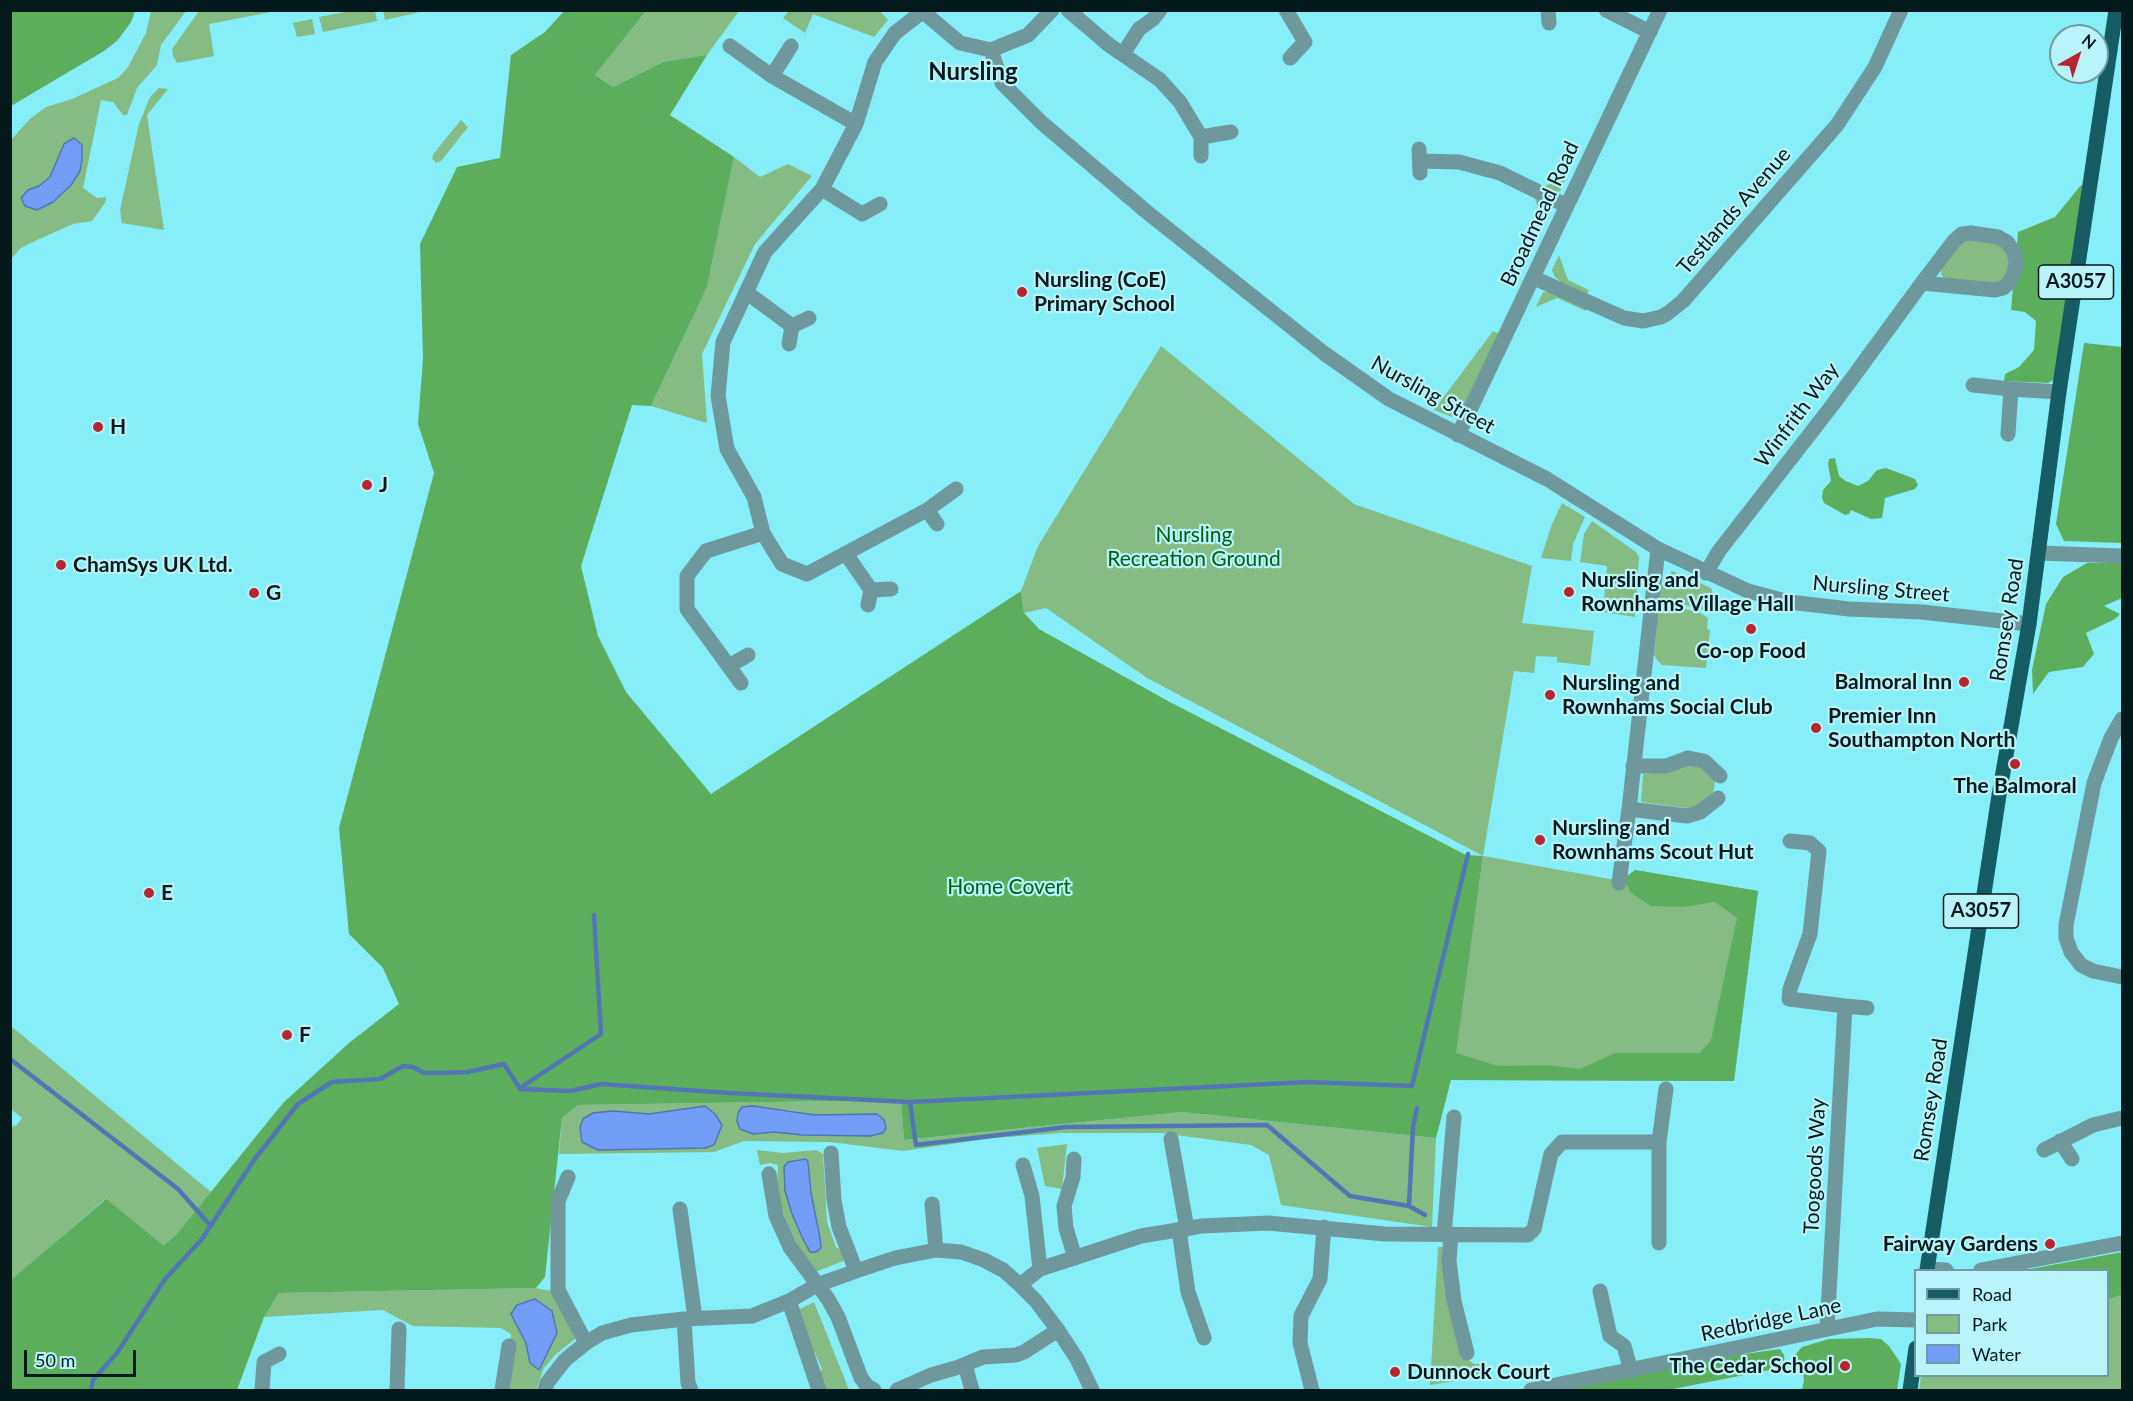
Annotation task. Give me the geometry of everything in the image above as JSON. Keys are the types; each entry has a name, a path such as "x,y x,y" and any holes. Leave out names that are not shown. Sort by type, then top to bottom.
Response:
{"main road":[{"name":"Romsey Road","path":"1927,1269 1999,795 2029,624 2059,392 2116,10"},
{"path":"1910,1390 1914,1362"}],"street":[{"path":"956,489 927,510 807,574 782,564 763,533 754,497 727,449 718,396 723,342 765,252 822,189 856,124 875,62 895,33 921,11 960,43 991,50 1028,35 1052,10"},
{"path":"1068,10 1109,45 1160,80 1180,102 1201,137 1201,156"},
{"path":"1123,54 1139,29 1153,19 1160,10"},
{"path":"1286,10 1311,43 1290,58"},
{"path":"1606,10 1650,32"},
{"name":"Broadmead Road","path":"1458,435 1660,10"},
{"name":"Testlands Avenue","path":"1534,278 1624,318 1653,320 1668,313 1683,301 1837,126 1875,67 1901,10"},
{"path":"730,46 772,75 856,124"},
{"path":"772,75 791,46"},
{"name":"Nursling Street","path":"991,50 1002,83 1042,123 1148,213 1325,354 1389,399 1547,479 1658,549 1748,591 1789,602 1849,609 1931,613 2029,624"},
{"path":"1201,137 1231,132"},
{"path":"1420,161 1459,162 1500,173 1566,206"},
{"path":"822,189 863,221 880,204"},
{"name":"Winfrith Way","path":"1706,573 1719,551 1834,403 1922,283 1954,241 1962,234 1971,233 1998,237 2007,242 2014,252 2016,263 2014,273 2003,288 1995,290 1922,283"},
{"path":"746,292 792,326"},
{"path":"792,326 809,318"},
{"path":"789,344 792,326"},
{"path":"1974,386 2059,392"},
{"path":"2008,434 2011,389"},
{"path":"927,510 937,524"},
{"path":"741,683 687,609 687,576 706,551 763,533"},
{"path":"1618,883 1629,808 1658,549"},
{"path":"2038,553 2122,555"},
{"path":"846,554 869,598 891,589"},
{"path":"729,666 748,655"},
{"path":"2122,719 2111,738 2094,783 2066,925 2066,938 2071,952 2081,965 2093,971 2122,977"},
{"path":"1633,766 1666,766 1688,758 1704,761 1720,776"},
{"path":"1629,808 1687,816 1700,812 1718,798"},
{"path":"1790,841 1810,843 1819,851 1810,934 1790,989 1789,999 1867,1008"},
{"name":"Toogoods Way","path":"1827,1329 1845,1006"},
{"path":"1659,1243 1659,1142 1666,1089"},
{"path":"1454,1117 1448,1235 1449,1261 1454,1301 1467,1353"},
{"path":"2044,1150 2093,1125 2122,1118"},
{"path":"1171,1139 1183,1229 1188,1292 1204,1338"},
{"path":"2060,1141 2072,1159"},
{"path":"1020,1285 1040,1269 1141,1236 1183,1229 1268,1223 1385,1234 1527,1235 1534,1229 1551,1154 1557,1145 1562,1142 1659,1142"},
{"path":"831,1153 834,1200 839,1227 856,1270"},
{"path":"1074,1159 1073,1177 1064,1206 1066,1228 1075,1258"},
{"path":"1023,1165 1032,1196 1040,1269"},
{"path":"769,1174 776,1216 790,1247 838,1317 861,1378 867,1386 874,1390"},
{"path":"568,1177 558,1202 558,1290 586,1343"},
{"path":"932,1204 936,1250"},
{"path":"680,1209 689,1318 688,1383 691,1390"},
{"path":"1312,1390 1300,1343 1301,1316 1320,1279 1324,1227"},
{"path":"1986,1269 2122,1243"},
{"path":"545,1390 547,1383 565,1360 586,1343 602,1334 627,1325 689,1318 752,1316 772,1310 817,1285 856,1270 895,1258 936,1250 961,1252 984,1260 1003,1270 1020,1285 1036,1301 1058,1330 1077,1359 1092,1390"},
{"path":"1600,1291 1610,1336 1624,1346 1631,1371"},
{"path":"789,1301 819,1390"},
{"name":"Redbridge Lane","path":"1531,1390 1877,1319 1914,1320"},
{"path":"397,1390 399,1329"},
{"path":"897,1390 983,1357 1016,1355 1058,1330"},
{"path":"502,1390 509,1346"},
{"path":"262,1390 264,1362 279,1354"},
{"path":"965,1365 972,1390"}],"green space":[{"path":"11,10 135,11 131,22 118,40 104,51 11,106"},
{"path":"277,10 209,24 214,56 177,63 172,49 199,11"},
{"path":"383,10 425,10 425,11 385,20"},
{"path":"879,10 888,20 874,37 813,14 805,33 783,18 789,11"},
{"path":"151,11 186,11 161,45 157,65 137,88 127,115 123,115 113,102 101,100 83,188 97,198 106,197 105,203 92,221 73,224 37,240 21,248 11,259 11,140 30,119 46,107 72,99 118,78 128,67 146,33"},
{"path":"350,11 375,11 377,21 323,32 319,17"},
{"name":"Home Covert","path":"564,11 646,11 595,75 613,87 663,62 707,55 670,115 734,157 707,287 651,406 632,405 581,566 598,636 626,692 711,794 1021,591 1024,613 1039,629 1168,701 1466,855 1483,856 1456,1053 1498,1066 1546,1065 1580,1069 1615,1053 1700,1053 1711,1040 1737,918 1715,902 1683,907 1651,906 1631,893 1624,879 1635,870 1758,891 1734,1081 1451,1080 1436,1138 1182,1112 904,1140 901,1100 578,1105 562,1118 545,1277 536,1288 279,1293 264,1317 237,1390 11,1390 10,1281 106,1199 163,1245 176,1235 283,1103 349,1043 399,1004 383,968 349,934 339,828 434,473 418,424 423,359 420,244 457,167 500,158 511,55 545,32"},
{"path":"646,11 739,11 707,55 663,62 613,87 595,75"},
{"path":"312,19 315,34 297,37 293,23"},
{"path":"159,88 168,89 147,115 164,230 122,223 120,210 139,124 150,97"},
{"path":"461,120 468,127 441,161 436,163 432,158 434,153"},
{"path":"734,157 760,177 788,164 812,176 755,244 702,354 707,423 651,406 707,287"},
{"path":"1566,177 1560,191 1552,193 1540,188"},
{"path":"2081,185 2085,190 2055,379 2048,383 2004,381 2005,374 2019,367 2034,350 2036,321 2025,312 2011,310 2018,232 2055,217"},
{"path":"1534,195 1542,200 1550,211 1543,227"},
{"path":"1969,240 1999,244 2009,252 2009,275 1996,286 1945,280 1941,274 1942,267 1962,242"},
{"path":"1559,255 1568,280 1589,290 1587,294 1562,283 1555,277 1552,270"},
{"path":"1543,292 1549,292 1588,307 1586,311 1557,298 1536,307"},
{"path":"1493,331 1500,334 1464,408 1452,417 1434,410"},
{"path":"2084,343 2122,347 2122,543 2064,541 2056,524"},
{"name":"Nursling Recreation Ground","path":"1161,346 1354,504 1532,566 1522,623 1594,631 1590,666 1557,662 1557,657 1536,656 1534,673 1514,671 1483,856 1147,678 1046,608 1024,613 1021,591 1038,546"},
{"path":"1835,458 1839,476 1858,486 1868,481 1877,470 1886,468 1915,479 1918,485 1915,489 1885,498 1882,518 1871,519 1851,510 1845,515 1824,503 1822,498 1823,490 1831,481 1829,459"},
{"path":"1562,503 1585,517 1573,544 1571,561 1541,558 1552,524"},
{"path":"1592,521 1636,552 1639,557 1635,617 1603,612 1607,566 1580,562 1584,534"},
{"path":"2087,563 2122,563 2122,598 2104,606 2120,614 2115,619 2086,633 2094,654 2083,667 2049,672 2033,694 2032,670 2046,604 2063,577"},
{"path":"1672,571 1711,588 1718,609 1704,610 1660,598 1661,587"},
{"path":"1659,602 1700,613 1708,618 1707,629 1710,630 1706,668 1662,665 1658,661 1654,655"},
{"path":"1698,763 1715,777 1714,791 1697,806 1685,808 1641,802 1643,774 1658,773 1686,764"},
{"path":"1483,856 1621,881 1635,870 1758,891 1734,1081 1451,1080"},
{"path":"11,1026 211,1192 176,1235 162,1245 105,1199 11,1281 11,1129 22,1118 11,1109"},
{"path":"901,1100 904,1140 1182,1112 1436,1138 1432,1227 1281,1205 1269,1155 1251,1145 1161,1133 1061,1133 993,1138 903,1151 830,1142 744,1141 714,1152 559,1154 562,1118 578,1105","holes":["705,1106 580,1128 613,1111 649,1114","789,1110 815,1115 877,1114 884,1120 886,1128 883,1133 870,1136 774,1132 753,1134"]},
{"path":"1067,1144 1062,1189 1045,1186 1037,1148"},
{"path":"757,1150 783,1153 816,1150 823,1154 827,1222 836,1247 843,1251 846,1260 815,1272 797,1244 784,1215 777,1191 778,1165 770,1163 760,1165","holes":["808,1162 811,1193 820,1238 792,1214 785,1191 784,1167"]},
{"path":"1438,1247 1442,1247 1448,1304 1462,1355 1474,1364 1484,1363 1488,1376 1430,1385"},
{"path":"2122,1252 2122,1295 2109,1299 2109,1269 2030,1269"},
{"path":"535,1288 552,1291 576,1338 555,1355 544,1368 536,1390 510,1390 511,1334 501,1328 413,1326 383,1310 264,1317 279,1293"},
{"path":"2122,1295 2122,1390 1919,1390 1921,1377 2109,1377 2109,1299"},
{"path":"814,1302 849,1390 823,1390 818,1376 822,1369 815,1353 809,1353 796,1311"},
{"name":"The Cedar School","path":"1829,1339 1881,1339 1889,1346 1901,1364 1897,1390 1802,1390 1803,1374 1794,1365 1795,1355 1802,1347"},
{"path":"1780,1349 1784,1355 1785,1367 1668,1390 1558,1390 1702,1360"}],"water":[{"path":"74,138 82,145 82,159 80,171 71,185 53,202 37,210 25,206 21,198 28,190 39,186 50,177 64,144"},
{"path":"705,1106 715,1114 722,1125 714,1145 705,1148 598,1150 582,1142 580,1128 583,1119 593,1113 613,1111 649,1114"},
{"path":"753,1106 815,1115 877,1114 884,1120 886,1128 883,1133 870,1136 774,1132 753,1134 740,1129 737,1121 742,1107"},
{"path":"806,1159 820,1238 821,1248 816,1252 810,1252 803,1239 785,1191 784,1167 788,1162"},
{"path":"535,1299 552,1311 557,1333 539,1370 530,1363 526,1343 511,1314 517,1305"}],"waterway":[{"path":"91,1390 93,1380 117,1353 165,1279 202,1239 254,1160 298,1104 332,1082 380,1079 403,1066 413,1067 424,1073 439,1073 468,1072 504,1064 520,1089 571,1091 601,1084 910,1102 1308,1082 1412,1086 1468,854"},
{"path":"520,1088 601,1034 594,915"},
{"path":"10,1059 178,1189 210,1225"},
{"path":"910,1102 916,1145 1066,1127 1267,1125 1350,1196 1409,1206 1413,1127 1417,1108"},
{"path":"1409,1206 1425,1215"}],"place":[{"name":"Nursling (CoE) Primary School","path":"1022,292"},
{"name":"H","path":"98,427"},
{"name":"J","path":"367,485"},
{"name":"ChamSys UK Ltd.","path":"61,565"},
{"name":"Nursling and Rownhams Village Hall","path":"1569,592"},
{"name":"G","path":"254,593"},
{"name":"Co-op Food","path":"1751,629"},
{"name":"Balmoral Inn","path":"1964,682"},
{"name":"Nursling and Rownhams Social Club","path":"1550,695"},
{"name":"Premier Inn Southampton North","path":"1816,728"},
{"name":"The Balmoral","path":"2015,764"},
{"name":"Nursling and Rownhams Scout Hut","path":"1540,840"},
{"name":"E","path":"149,893"},
{"name":"F","path":"287,1035"},
{"name":"Fairway Gardens","path":"2050,1244"},
{"name":"The Cedar School","path":"1845,1366"},
{"name":"Dunnock Court","path":"1395,1372"}],"district":[{"name":"Nursling","path":"973,72"}]}
